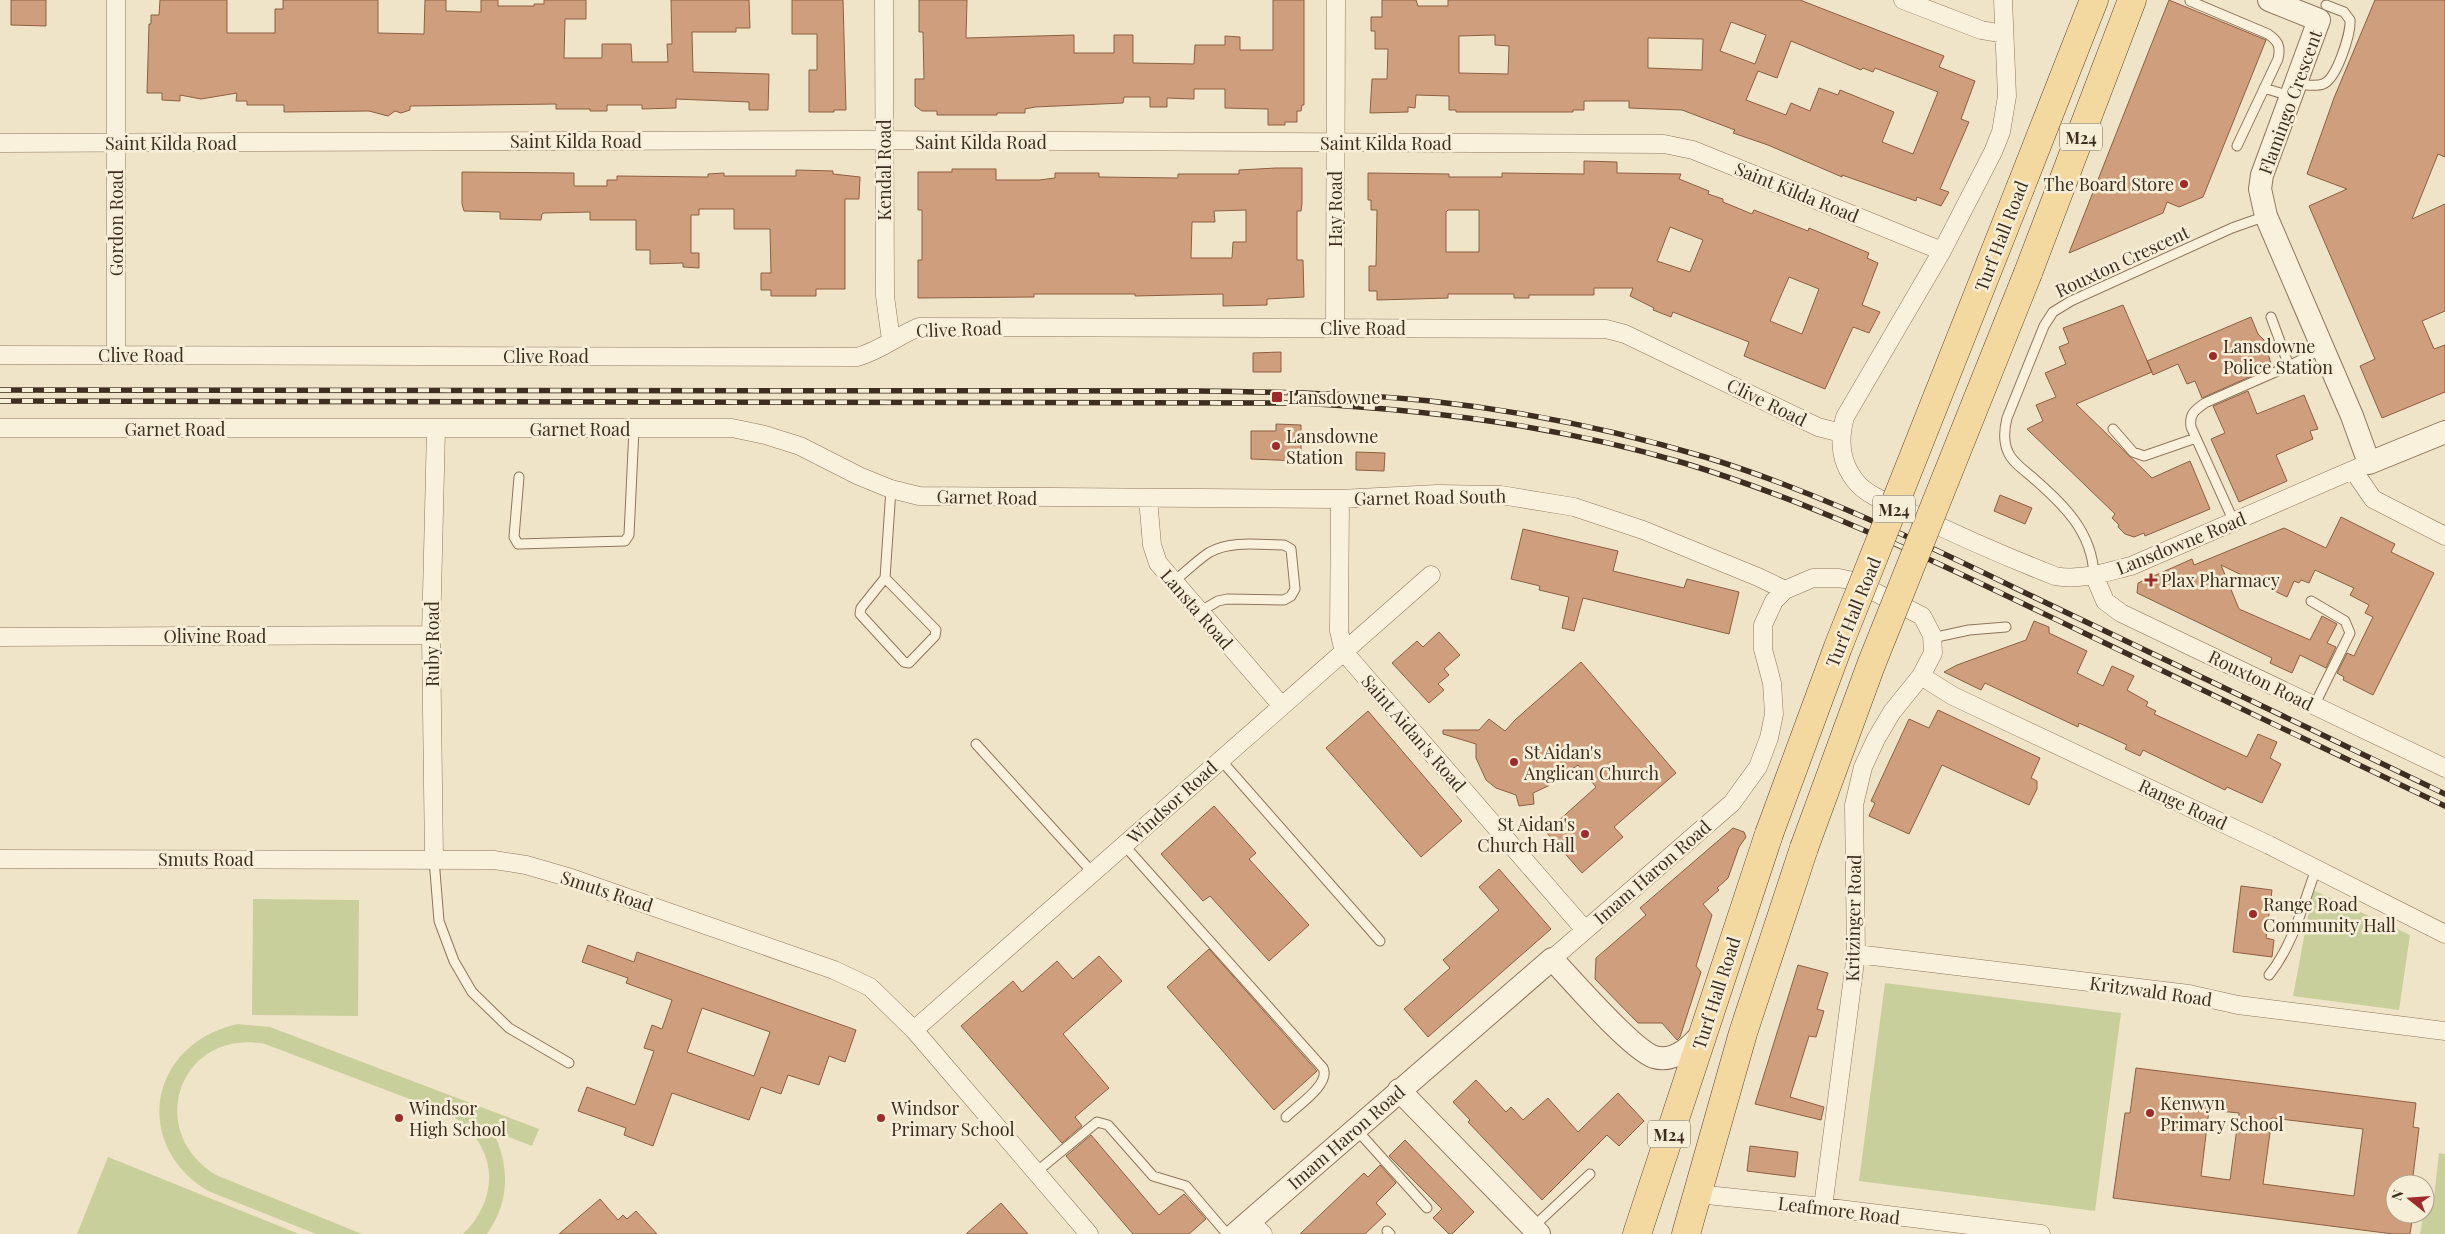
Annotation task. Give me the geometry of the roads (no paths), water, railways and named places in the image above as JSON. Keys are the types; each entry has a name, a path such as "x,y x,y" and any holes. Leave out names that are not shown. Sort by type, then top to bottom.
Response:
{"main road":[{"name":"Turf Hall Road","path":"1636,1234 1769,834 1838,648 2094,0"},
{"name":"Turf Hall Road","path":"1696,1194 1744,1033 1804,848 1871,665 2028,273 2132,0"},
{"name":"M24","path":"1686,1234 1696,1194"}],"street":[{"name":"Gordon Road","path":"116,0 116,355"},
{"name":"Kendal Road","path":"884,0 883,141 886,310 891,340"},
{"name":"Hay Road","path":"1335,328 1336,0"},
{"path":"1903,0 1981,30 2004,34"},
{"path":"1841,433 1845,417 1862,385 1942,251 1985,169 2001,132 2007,85 2003,0"},
{"name":"Flamingo Crescent","path":"2269,0 2324,8 2262,175 2260,189 2266,216 2352,416 2360,467"},
{"name":"Saint Kilda Road","path":"0,143 883,141 1676,145 1870,220 1942,251"},
{"name":"Clive Road","path":"0,355 857,357 878,350 891,340 919,327 1612,330 1818,426 1841,433"},
{"name":"Garnet Road","path":"0,428 732,428 765,435 800,446 891,489 919,496 1148,498"},
{"name":"Ruby Road","path":"434,858 430,636 436,429"},
{"name":"Lansdowne Road","path":"1841,433 1841,446 1846,466 1859,486 1873,495 1951,532 2055,576 2066,578 2094,575 2131,566 2445,432"},
{"path":"2360,467 2373,499 2445,536"},
{"name":"Garnet Road South","path":"1148,498 1340,499 1480,493 1523,497 1574,507 1643,530 1785,590"},
{"name":"Lansta Road","path":"1148,498 1155,556 1158,563 1281,705"},
{"name":"Saint Aidan's Road","path":"1340,499 1339,631 1344,652 1585,930"},
{"name":"Windsor Road","path":"914,1030 1281,705 1431,575"},
{"name":"Rouxton Road","path":"2094,575 2101,596 2113,609 2445,768"},
{"name":"Imam Haron Road","path":"1249,1230 1355,1128 1732,803 1758,767 1769,738 1774,714 1772,683 1762,650 1763,625 1774,601 1785,590 1813,578 1839,578 1853,581 1922,616 1930,628 1932,638"},
{"name":"Olivine Road","path":"0,637 430,636"},
{"path":"1921,676 1933,653 1932,638"},
{"name":"Range Road","path":"1921,676 1953,696 2316,869 2445,934"},
{"name":"Kritzinger Road","path":"1823,1207 1856,954 1854,805 1863,767 1892,712 1921,676"},
{"name":"Smuts Road","path":"0,859 434,858 494,860 526,865 678,914 825,966 870,986 914,1030 1089,1234"},
{"name":"Kritzwald Road","path":"1856,954 2189,994 2238,1005 2445,1031"},
{"path":"1552,959 1630,1040 1654,1057 1671,1057 1681,1054 1702,1033"},
{"path":"1399,1090 1536,1231"},
{"name":"Leafmore Road","path":"1696,1194 1823,1207 2042,1234"}],"lane":[{"path":"2190,1 2268,34 2280,47 2278,58 2237,146"},
{"path":"2264,88 2293,90 2324,84 2331,78 2348,36 2350,20 2344,12 2324,8"},
{"name":"Rouxton Crescent","path":"2094,575 2090,547 2074,519 2057,499 2018,465 2010,456 2004,442 2004,428 2007,418 2044,326 2053,312 2071,301 2232,228 2266,216"},
{"path":"2271,317 2289,366"},
{"path":"2234,522 2190,421 2197,409 2323,348"},
{"path":"519,477 514,537 518,544 625,541 629,535 634,429"},
{"path":"2113,429 2133,452 2144,456 2196,438"},
{"path":"885,578 936,630 935,636 909,662 904,662 860,614 861,608 885,578 891,489"},
{"path":"1173,582 1208,553 1220,548 1233,545 1284,545 1291,549 1295,589 1291,596 1284,600 1227,599 1218,601 1199,612"},
{"path":"2311,601 2345,621 2350,633 2314,706"},
{"path":"1932,638 1969,630 2006,627"},
{"path":"976,744 1093,873"},
{"path":"1220,759 1380,940"},
{"path":"1124,845 1323,1068 1325,1075 1322,1084 1286,1117"},
{"path":"434,858 439,921 454,961 472,992 509,1028 569,1063"},
{"path":"2269,975 2280,959 2294,929 2316,869"},
{"path":"1036,1173 1096,1122 1102,1122 1108,1125 1153,1176 1186,1186 1227,1234"},
{"path":"1355,1128 1427,1208"},
{"path":"1536,1231 1590,1174"}],"railway":[{"path":"0,390 1226,391 1372,396 1500,410 1637,438 1705,457 1790,486 1873,521 1955,559 2445,794"},
{"path":"0,401 1294,403 1442,415 1540,429 1588,438 1684,463 1786,498 1837,519 1985,585 2445,806"}],"place":[{"name":"The Board Store","path":"2184,184"},
{"name":"Lansdowne Police Station","path":"2213,356"},
{"name":"Lansdowne","path":"1277,397"},
{"name":"Lansdowne Station","path":"1276,446"},
{"name":"Plax Pharmacy","path":"2151,580"},
{"name":"St Aidan's Anglican Church","path":"1514,762"},
{"name":"St Aidan's Church Hall","path":"1585,834"},
{"name":"Range Road Community Hall","path":"2253,914"},
{"name":"Kenwyn Primary School","path":"2150,1113"},
{"name":"Windsor High School","path":"399,1118"},
{"name":"Windsor Primary School","path":"881,1118"}]}
